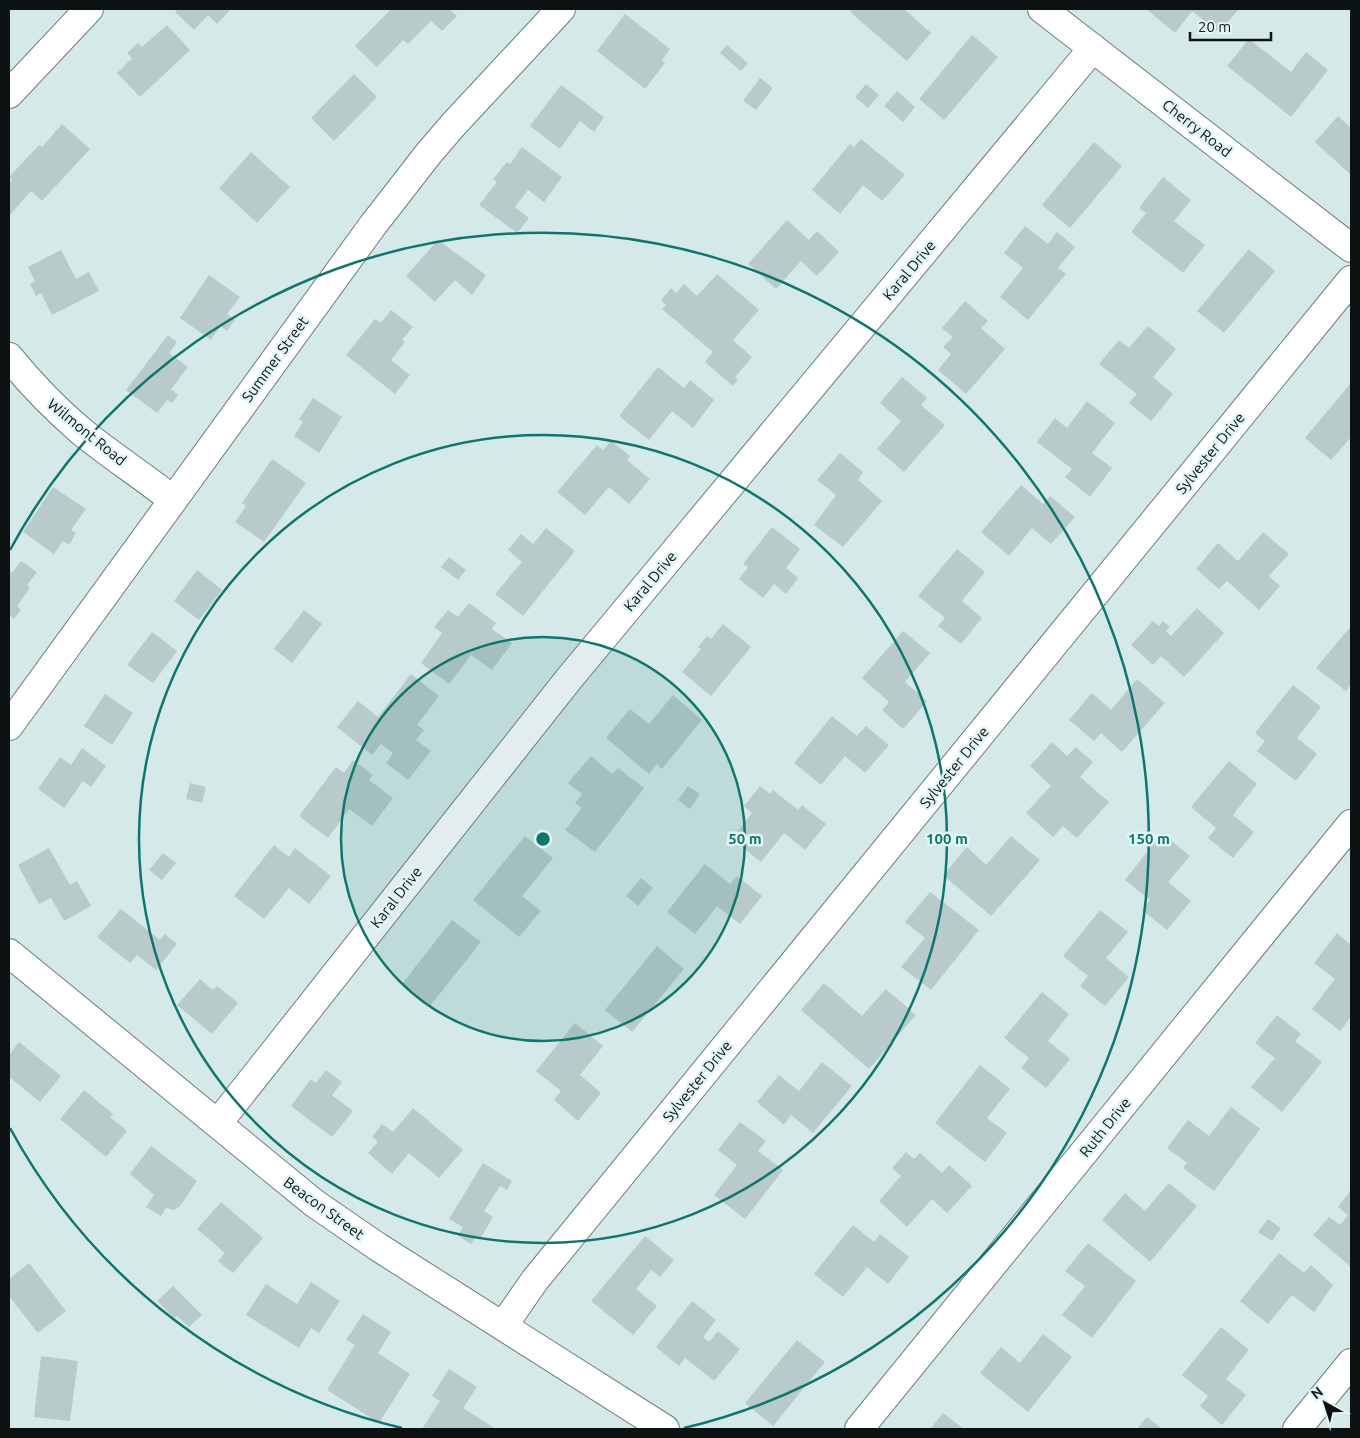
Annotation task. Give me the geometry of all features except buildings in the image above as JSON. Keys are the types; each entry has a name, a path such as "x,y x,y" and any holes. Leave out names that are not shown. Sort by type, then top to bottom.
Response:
{"street":[{"path":"9,94 89,9"},
{"name":"Summer Street","path":"9,726 343,265 424,160 484,91 561,9"},
{"name":"Cherry Road","path":"1042,9 1351,248"},
{"name":"Karal Drive","path":"218,1123 568,680 1093,48"},
{"name":"Sylvester Drive","path":"503,1326 535,1280 1351,280"},
{"name":"Wilmont Road","path":"9,357 32,385 82,432 173,500"},
{"name":"Ruth Drive","path":"859,1429 1351,824"},
{"name":"Beacon Street","path":"9,952 314,1203 370,1242 665,1429"},
{"path":"1297,1429 1351,1363"}]}
